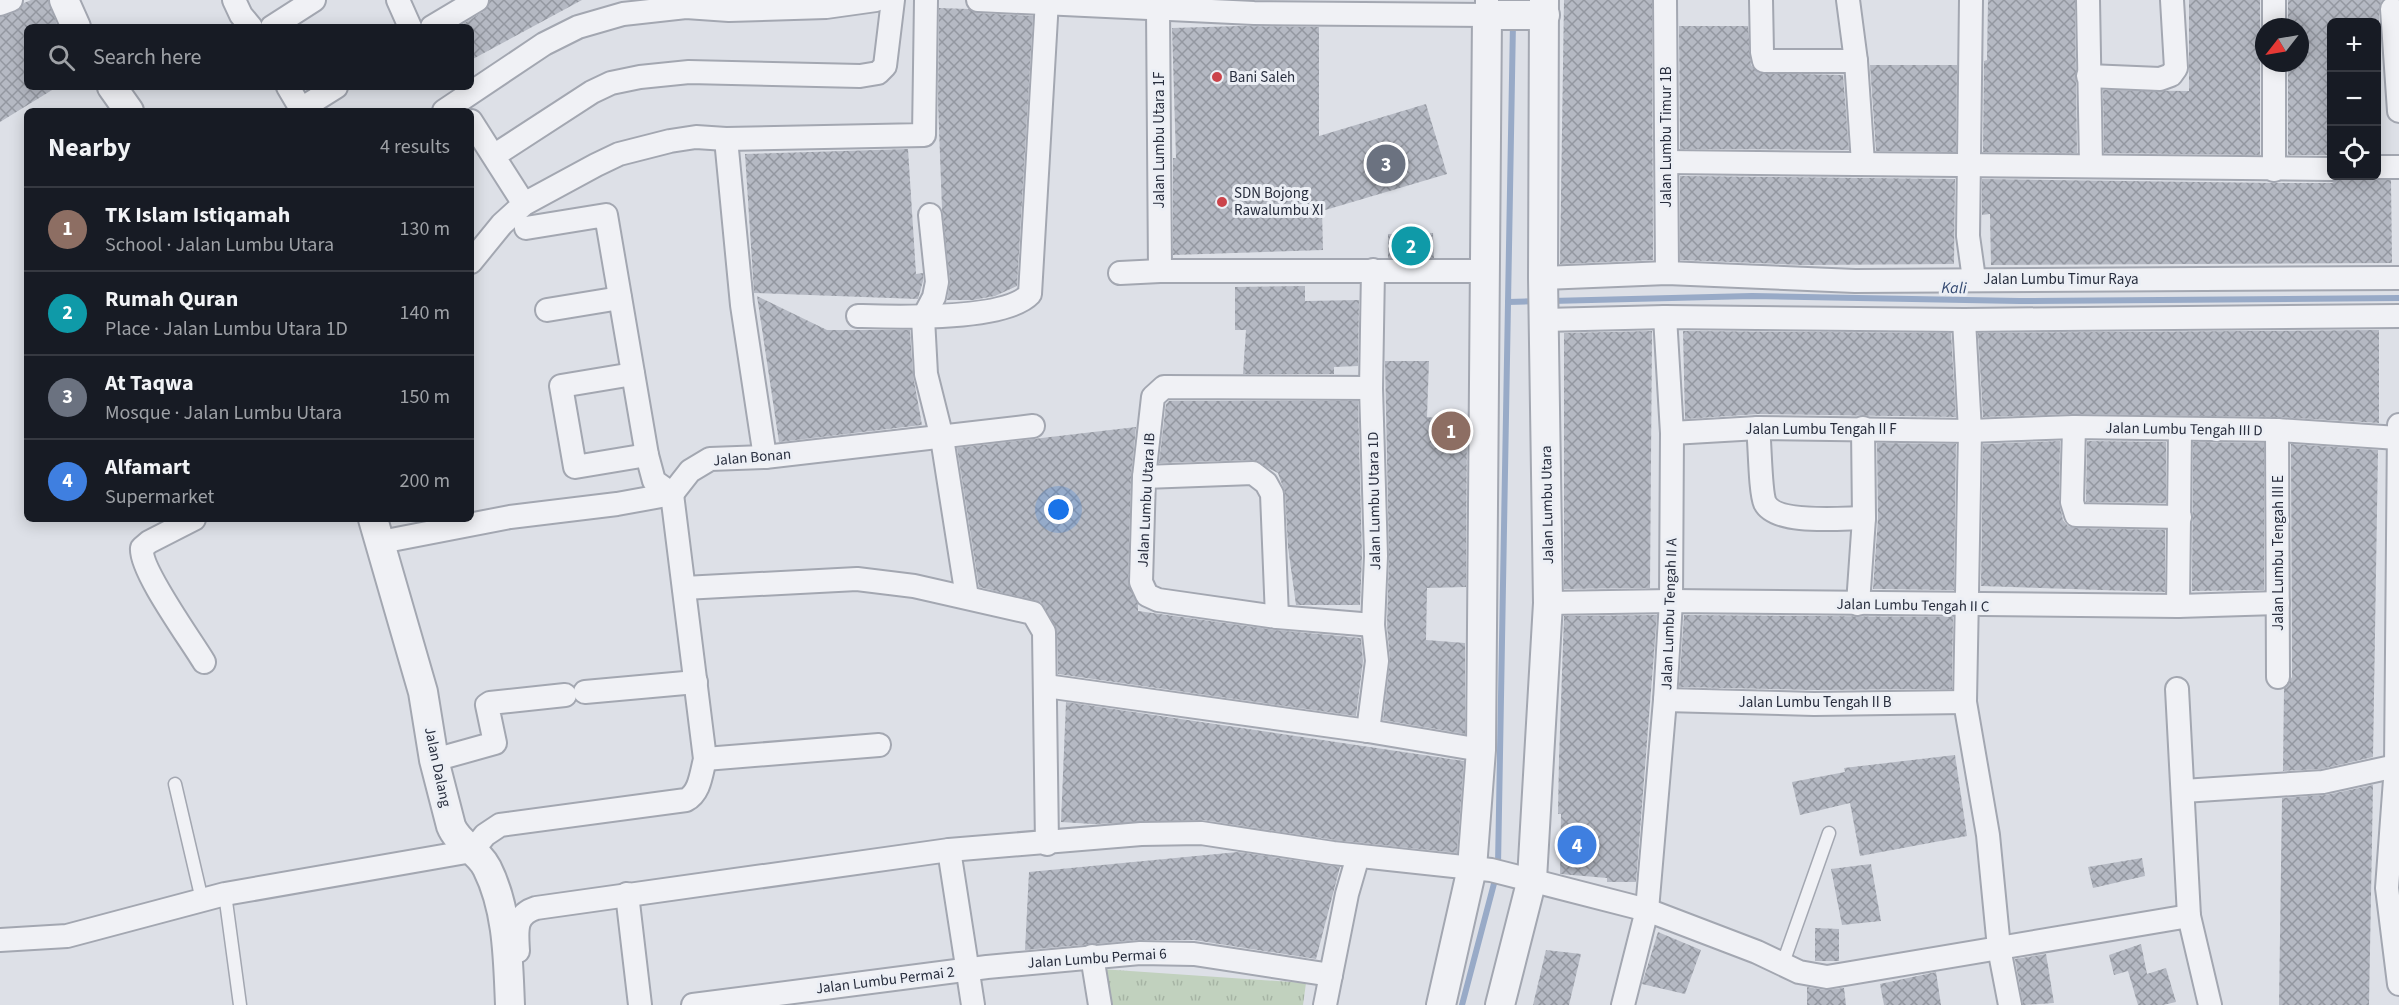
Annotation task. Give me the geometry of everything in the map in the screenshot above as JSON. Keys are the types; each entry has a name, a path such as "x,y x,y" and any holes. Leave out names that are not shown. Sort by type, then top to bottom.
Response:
{"street":[{"path":"0,4 11,0"},
{"path":"64,0 75,24"},
{"path":"234,0 248,24"},
{"path":"277,24 314,0"},
{"path":"398,0 409,24"},
{"path":"474,89 544,44 578,27 623,14 686,3 729,10 770,4 826,7 876,0"},
{"path":"495,155 592,92 611,84 640,77 689,72 860,76 878,73 885,66 893,0"},
{"path":"474,258 502,224 524,204 619,154 696,137 726,139 924,135 926,0"},
{"path":"978,0 1158,9 1378,7 1517,10 1485,271 1482,869 1441,1005"},
{"name":"Jalan Lumbu Timur 1B","path":"1665,0 1667,273"},
{"path":"1761,0 1764,61 1856,61"},
{"path":"1848,0 1856,61 1863,163"},
{"path":"1971,0 1968,236 1974,279"},
{"path":"2088,0 2091,166"},
{"path":"2088,76 2160,79 2171,75 2176,68 2172,0"},
{"path":"2274,0 2274,18"},
{"path":"437,24 473,1"},
{"path":"858,316 923,318 1022,303 1030,294 1047,2"},
{"name":"Jalan Lumbu Utara 1F","path":"1158,9 1160,271"},
{"path":"2392,9 2399,111"},
{"name":"Jalan Lumbu Utara","path":"1500,1005 1526,878 1548,603 1544,300 1517,10"},
{"path":"2274,72 2274,170"},
{"path":"114,90 127,108"},
{"path":"290,90 301,108"},
{"path":"305,108 332,90"},
{"path":"453,103 473,90"},
{"path":"474,126 495,155 524,204"},
{"path":"726,139 742,305 765,457"},
{"path":"1667,162 2327,169"},
{"path":"2381,167 2399,167"},
{"path":"0,940 67,936 225,894 472,850 485,835 500,825 686,800 698,788 705,759 672,494 654,481 647,455 606,215 526,228"},
{"path":"930,215 937,282 934,297 923,318 927,374 942,438 968,597"},
{"name":"Jalan Lumbu Utara 1D","path":"1368,731 1376,671 1373,625 1376,556 1371,388 1373,270"},
{"path":"1120,273 1485,271"},
{"name":"Jalan Lumbu Timur Raya","path":"1544,300 1667,273 1855,280 2399,278"},
{"path":"547,310 620,298"},
{"path":"1544,300 1665,317 1964,320 2399,316"},
{"name":"Jalan Lumbu Tengah II A","path":"1623,1005 1647,910 1671,601 1672,433 1665,317"},
{"path":"1964,320 1970,431 1965,702 1988,835 2000,948 2010,1005"},
{"path":"633,374 561,386 574,467 647,455"},
{"name":"Jalan Lumbu Utara IB","path":"1371,388 1164,387 1153,397 1144,477 1141,582 1147,595 1158,600 1277,617 1373,625"},
{"name":"Jalan Bonan","path":"672,494 690,471 710,459 765,457 1033,426"},
{"path":"2074,427 2072,502 2076,515 2180,517"},
{"name":"Jalan Lumbu Tengah III D","path":"1970,431 2074,427 2398,432"},
{"path":"1758,428 1765,503 1774,513 1788,517 1864,518"},
{"name":"Jalan Lumbu Tengah II F","path":"1672,433 1758,428 1970,431"},
{"path":"1858,604 1864,518 1863,428"},
{"path":"2178,606 2180,430"},
{"name":"Jalan Lumbu Tengah III E","path":"2277,430 2278,676"},
{"path":"2398,432 2398,620 2393,886 2399,984"},
{"path":"1144,477 1253,473 1266,483 1272,494 1277,617"},
{"path":"474,521 617,504 672,494"},
{"path":"188,522 148,542 142,548 141,553 149,575 204,662"},
{"path":"377,531 462,522"},
{"name":"Jalan Dalang","path":"377,531 423,692 434,760 454,835 472,850 488,869 506,928 510,1005"},
{"path":"684,588 857,579 887,581 1033,613 1044,633 1047,844"},
{"name":"Jalan Lumbu Tengah II C","path":"1548,603 1671,601 1966,606 2178,606 2278,603"},
{"path":"434,760 495,743 487,705 490,703 696,682"},
{"path":"1046,686 1368,731 1481,750"},
{"path":"2177,689 2189,916 2210,1005"},
{"name":"Jalan Lumbu Tengah II B","path":"1665,699 1814,704 1965,702"},
{"path":"705,759 879,745"},
{"path":"2183,791 2324,782 2396,766"},
{"path":"522,1005 517,926 519,917 526,911 536,908 949,850 1047,844 1141,834 1201,834 1358,856 1482,869 1526,878 1647,910 1783,963 1799,972 1827,977 2189,916"},
{"path":"949,850 973,1005"},
{"path":"1325,1005 1347,894 1358,856"},
{"path":"627,894 640,1005"},
{"name":"Jalan Lumbu Permai 6","path":"969,969 1140,953 1194,954 1331,975"},
{"path":"1092,956 1100,1005"},
{"name":"Jalan Lumbu Permai 2","path":"693,1005 969,969"},
{"path":"2398,1005 2399,995"}],"lane":[{"path":"175,784 202,900"},
{"path":"1783,963 1829,833"},
{"path":"225,894 240,1005"}],"green space":[{"path":"1101,969 1306,983 1303,1005 1105,1005"}],"building":[{"path":"31,0 48,0 57,24 24,24 24,90 52,90 0,122 0,17 16,12 24,3"},
{"path":"490,0 582,0 474,58 474,24 463,24 484,11"},
{"path":"1564,0 1652,0 1653,260 1560,264"},
{"path":"1988,0 2075,0 2077,153 1983,152 1984,61 1987,60"},
{"path":"2189,0 2260,0 2260,18 2255,18 2255,72 2260,72 2260,155 2104,153 2103,90 2189,91"},
{"path":"2288,0 2382,0 2379,18 2327,18 2327,155 2288,155 2288,72 2309,72 2309,18 2288,18"},
{"path":"939,8 1033,16 1017,286 995,296 973,300 947,300 950,281 942,209 938,102"},
{"path":"1679,26 1748,26 1751,65 1759,73 1843,75 1849,150 1680,149"},
{"path":"1319,27 1319,136 1426,104 1447,174 1322,211 1323,250 1173,255 1173,158 1176,158 1172,28"},
{"path":"1870,65 1957,65 1956,152 1876,151"},
{"path":"908,149 916,274 923,273 918,299 754,293 745,154"},
{"path":"1680,176 1955,179 1954,264 1803,265 1680,260"},
{"path":"1982,179 2332,183 2337,180 2391,180 2392,263 1991,265 1990,214 1982,215"},
{"path":"1433,233 1434,258 1388,258 1388,234"},
{"path":"1305,286 1305,301 1359,300 1358,366 1334,367 1334,374 1243,374 1246,330 1235,330 1235,287"},
{"path":"757,296 827,330 910,330 913,375 922,425 779,442"},
{"path":"2379,330 2379,423 2277,417 2073,414 1983,417 1978,333"},
{"path":"1652,331 1650,588 1564,589 1564,333"},
{"path":"1683,331 1951,333 1956,417 1758,414 1685,419"},
{"path":"1385,361 1429,361 1427,417 1467,421 1466,587 1427,588 1426,640 1465,643 1465,734 1383,720 1390,660 1387,625 1389,556"},
{"path":"1169,401 1358,401 1362,556 1360,605 1296,605 1288,547 1285,493 1278,473 1252,460 1159,463 1166,404"},
{"path":"1136,427 1131,477 1128,582 1138,604 1138,611 1275,630 1361,638 1363,661 1356,716 1058,674 1057,631 1041,602 979,587 957,448"},
{"path":"2060,441 2059,502 2063,520 2068,526 2076,528 2165,530 2165,592 1981,586 1983,444"},
{"path":"2087,441 2166,442 2166,503 2086,502"},
{"path":"2193,442 2264,443 2264,590 2192,591"},
{"path":"1877,443 1956,444 1954,590 1873,589 1878,518"},
{"path":"2291,444 2378,450 2373,757 2321,769 2283,771 2284,689 2292,677"},
{"path":"1657,615 1636,882 1607,882 1607,878 1560,874 1561,814 1558,814 1564,616"},
{"path":"1684,615 1953,617 1952,689 1814,690 1679,687"},
{"path":"1066,702 1464,761 1457,853 1335,840 1203,820 1093,824 1061,822"},
{"path":"1955,755 1967,836 1860,856 1850,803 1800,815 1792,782 1845,772 1844,768"},
{"path":"2373,785 2369,1005 2279,1005 2282,798 2326,795"},
{"path":"1238,852 1340,867 1316,959 1194,940 1139,940 1025,950 1029,872"},
{"path":"2142,858 2145,876 2093,888 2088,867"},
{"path":"1871,864 1881,921 1842,925 1831,869"},
{"path":"1815,928 1839,929 1839,961 1815,961"},
{"path":"1658,932 1701,950 1685,994 1642,984"},
{"path":"2141,944 2147,974 2166,968 2176,1002 2163,1005 2138,1005 2128,971 2114,975 2109,955"},
{"path":"1546,950 1581,954 1569,1005 1533,1005"},
{"path":"2046,954 2054,1003 2023,1005 2015,959"},
{"path":"1936,972 1941,1005 1884,1005 1880,984"},
{"path":"1807,987 1825,990 1844,988 1846,1005 1807,1005"}],"waterway":[{"path":"1498,866 1513,22"},
{"name":"Kali","path":"1551,301 1752,296 2019,301 2399,298"},
{"name":"Kali","path":"1508,302 1537,301"},
{"path":"1462,1005 1496,876"}],"place":[{"name":"Bani Saleh","path":"1217,77"},
{"name":"At Taqwa","path":"1386,164"},
{"name":"SDN Bojong Rawalumbu XI","path":"1222,202"},
{"name":"Rumah Quran","path":"1411,246"},
{"name":"TK Islam Istiqamah","path":"1451,431"},
{"name":"Alfamart","path":"1577,845"}]}
